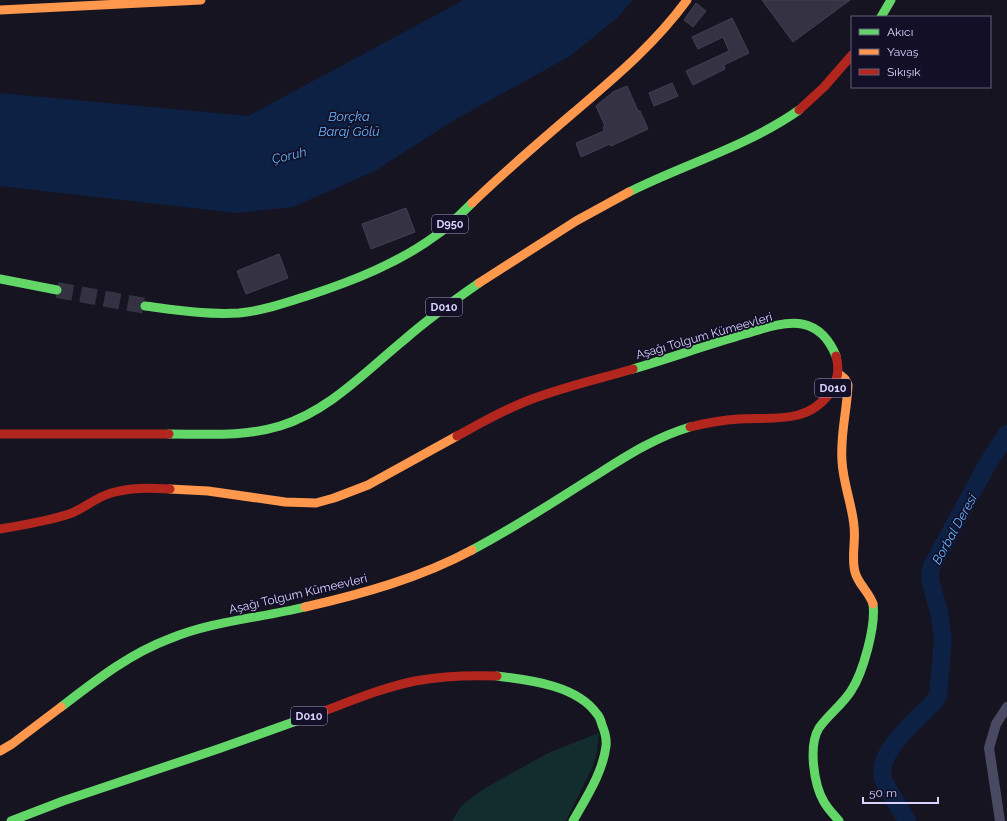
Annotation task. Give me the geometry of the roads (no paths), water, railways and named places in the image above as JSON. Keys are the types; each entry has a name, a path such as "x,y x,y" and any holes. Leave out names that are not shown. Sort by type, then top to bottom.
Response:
{"main road":[{"path":"0,10 201,0"},
{"name":"D950","path":"145,306 208,313 252,311 282,304 326,290 373,271 412,252 450,224 527,153 628,66 668,25 687,0"},
{"path":"882,16 890,0"},
{"name":"D010","path":"0,434 234,434 287,425 309,413 339,393 374,367 444,307 571,224 645,184 750,139 782,122 794,114 813,97 851,56"},
{"path":"0,279 57,290"},
{"name":"Aşağı Tolgum Kümeevleri","path":"0,529 32,524 56,518 74,512 112,493 141,487 208,491 285,502 316,503 368,485 526,400 766,328 802,324 817,330 825,336 834,349 838,360 839,374 836,383 824,402 814,410 800,416 714,422 674,432 623,458 506,533 476,549 412,577 336,600 195,630 165,640 142,651 107,672 12,744 0,751"},
{"path":"839,374 848,384 842,442 842,466 843,479 855,527 853,556 854,567 859,582 871,599 873,613 862,667 854,686 816,734 813,745 814,767 822,800 839,821"},
{"name":"D010","path":"11,821 68,799 236,743 361,698 416,681 486,675 517,678 551,685 576,695 597,712 604,723 607,737 605,753 599,771 573,821"}],"street":[{"path":"1000,821 989,748 996,724 1007,707"}],"water":[{"name":"Borçka Baraj Gölü","path":"464,0 633,0 617,18 570,56 451,122 375,171 293,207 236,213 0,186 0,93 248,116"}],"waterway":[{"name":"Borbal Deresi","path":"907,821 886,786 882,771 885,760 898,738 934,702 938,696 943,639 939,612 931,583 930,574 932,566 987,465 1007,434"}],"tunnel":[{"path":"57,290 145,306"}],"water label":[{"name":"Çoruh","path":"289,155"}]}
